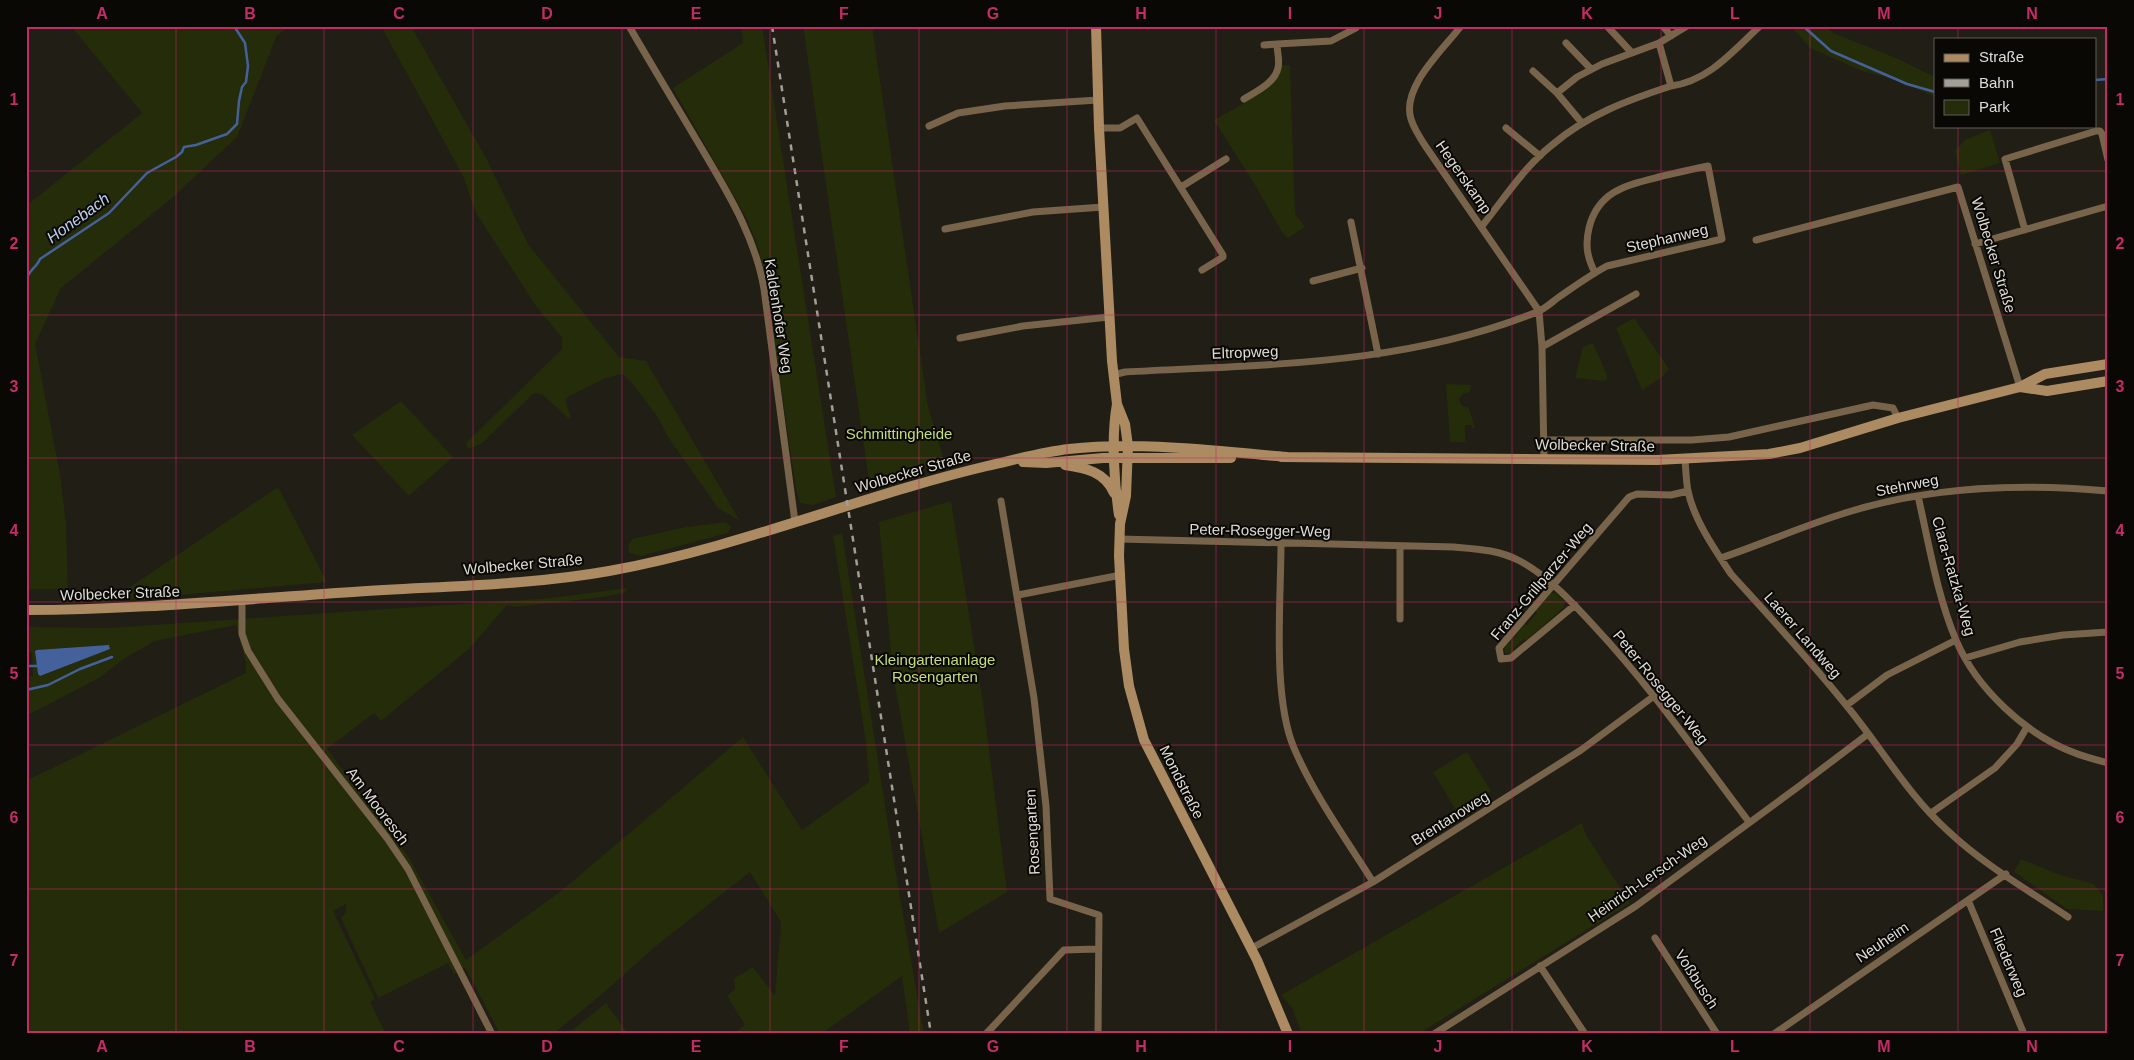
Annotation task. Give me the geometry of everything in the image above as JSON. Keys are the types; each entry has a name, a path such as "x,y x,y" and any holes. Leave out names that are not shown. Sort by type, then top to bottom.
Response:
{"main road":[{"path":"1096,26 1099,128 1113,374 1117,404 1126,424 1128,458"},
{"name":"Wolbecker Straße","path":"1008,462 1046,463 1114,458 1287,457 1685,460 1769,454 1800,448 1898,418 2020,387 2045,374 2108,364"},
{"name":"Wolbecker Straße","path":"2020,387 2047,391 2108,381"},
{"path":"1115,446 1114,421 1117,404"},
{"name":"Mondstraße","path":"1115,446 1116,498 1120,524"},
{"name":"Wolbecker Straße","path":"26,610 152,608 358,591 484,584 607,571 684,554 796,522 921,482 1065,449 1128,446 1287,457"},
{"name":"Mondstraße","path":"1128,458 1126,496 1120,524 1120,576 1127,673 1144,740 1252,948 1275,998 1288,1034"},
{"path":"1046,463 1096,472 1108,483 1116,498"}],"street":[{"name":"Kaldenhofer Weg","path":"629,26 729,196 749,236 757,259 764,289 796,522"},
{"path":"1264,45 1331,41 1356,28 1355,26"},
{"name":"Hegerskamp","path":"1461,26 1415,84 1411,94 1409,109 1416,132 1539,311 1542,347 1544,459"},
{"path":"1607,26 1632,53"},
{"path":"1662,26 1671,36"},
{"path":"1557,93 1576,77 1591,69 1659,43 1687,26"},
{"path":"1482,226 1540,156 1551,145 1582,122 1623,102 1671,86 1686,84 1710,72 1760,26"},
{"path":"1566,43 1591,69"},
{"path":"1659,43 1671,86"},
{"path":"1244,99 1266,85 1277,72 1277,44"},
{"path":"1534,71 1557,93 1582,122"},
{"path":"929,126 958,113 1098,100"},
{"path":"1099,128 1120,128 1137,118 1223,255 1223,257 1202,270"},
{"path":"1506,128 1540,156"},
{"path":"2025,230 2005,159 2100,131 2108,160"},
{"path":"1181,187 1226,158"},
{"name":"Stephanweg","path":"1539,311 1595,272 1607,266 1722,239 1708,166 1628,184 1606,198 1592,216 1586,242 1588,258 1595,272"},
{"name":"Wolbecker Straße","path":"1756,240 1958,187 2020,387"},
{"path":"1976,244 2108,206"},
{"path":"946,229 1033,212 1103,207"},
{"path":"1351,222 1362,268 1378,354"},
{"path":"1313,281 1362,268"},
{"path":"1542,347 1636,294"},
{"name":"Eltropweg","path":"1113,374 1306,363 1378,354 1441,342 1539,311"},
{"path":"960,338 1023,326 1109,317"},
{"name":"Wolbecker Straße","path":"1543,440 1692,440 1730,437 1873,405 1893,408 1898,418"},
{"name":"Laerer Landweg","path":"1685,460 1688,491 1702,524 1731,574 1847,705 1931,813 1947,831 1972,852 2068,917"},
{"name":"Stehrweg","path":"1721,558 1845,513 1918,496 1952,491 2043,486 2108,491"},
{"name":"Franz-Grillparzer-Weg","path":"1575,605 1511,658 1502,659 1499,648 1629,497 1637,494 1671,495 1688,491"},
{"name":"Clara-Ratzka-Weg","path":"1918,496 1939,587 1956,640 1965,658 1983,684 1999,703 2027,728 2074,753 2108,763"},
{"name":"Rosengarten","path":"1001,501 1034,698 1046,806 1050,899 1099,914 1097,950 1098,1034"},
{"name":"Peter-Rosegger-Weg","path":"1119,539 1490,550 1522,562 1554,585 1575,605 1631,666 1749,822"},
{"path":"1281,544 1280,666 1283,707 1293,747 1317,792 1373,882"},
{"path":"1400,546 1400,618"},
{"path":"1018,595 1120,576"},
{"name":"Am Mooresch","path":"242,601 242,634 248,651 294,720 387,838 408,869 492,1034"},
{"path":"1965,658 2020,642 2064,635 2108,632"},
{"path":"1847,705 1887,675 1956,640"},
{"name":"Brentanoweg","path":"1252,948 1373,882 1581,750 1654,696"},
{"path":"1931,813 1995,768 2017,744 2027,728"},
{"name":"Heinrich-Lersch-Weg","path":"1434,1034 1442,1031 1540,966 1636,906 1868,734"},
{"name":"Neuheim","path":"1774,1034 2006,874"},
{"name":"Fliederweg","path":"1968,900 2024,1034"},
{"name":"Voßbusch","path":"1655,938 1717,1034"},
{"path":"986,1034 1064,950 1097,950"},
{"path":"1540,966 1585,1034"}],"green space":[{"path":"71,26 291,26 277,35 237,137 171,199 61,288 35,344 60,474 66,524 68,589 26,589 26,206 142,113"},
{"path":"381,26 411,26 486,158 528,244 619,357 646,361 740,521 718,508 668,437 657,416 623,374 608,377 569,396 565,400 571,417 569,419 543,395 534,393 481,444 468,449 466,443 562,349 562,338 536,306 476,213 463,176"},
{"path":"741,26 762,26 836,497 813,505 800,503 796,489 766,283 759,249 747,219 673,88 743,43"},
{"name":"Schmittingheide","path":"803,26 872,26 928,407 945,463 869,480"},
{"path":"1791,26 1826,26 1833,33 1896,58 1934,77 1934,97 1897,80 1862,71 1810,48"},
{"path":"1282,65 1290,65 1295,214 1305,227 1288,238 1282,232 1214,120 1265,89 1279,73"},
{"path":"1990,130 2000,163 1961,175 1955,151 1965,140"},
{"path":"1634,318 1669,369 1662,377 1642,390 1616,328"},
{"path":"1593,343 1607,375 1607,379 1604,381 1575,378 1583,347"},
{"path":"1446,384 1471,385 1470,392 1463,394 1459,399 1461,405 1469,408 1475,428 1472,428 1472,425 1465,425 1465,442 1450,442"},
{"path":"401,401 453,457 409,496 352,435"},
{"path":"278,487 327,582 98,602 80,599 77,589 124,591"},
{"name":"Kleingartenanlage Rosengarten","path":"951,501 983,703 1007,892 939,933 893,674 879,522"},
{"path":"725,522 731,526 728,533 641,556 629,553 628,546 632,539 681,528"},
{"path":"842,533 895,868 924,1034 910,1034 902,976 821,1034 734,1034 745,1025 727,996 735,989 733,979 753,967 775,996 781,922 750,872 656,946 601,995 553,1034 500,1034 465,967 454,974 448,963 378,998 341,918 346,913 346,904 333,911 375,999 370,1002 386,1034 26,1034 26,781 246,673 246,663 236,625 155,641 125,658 99,678 26,716 26,677 33,676 32,653 26,652 26,627 108,628 551,598 627,588 625,593 596,598 515,607 507,605 469,649 381,721 374,713 327,749 408,856 466,960 561,891 743,737 802,830 869,782 866,742 833,536","holes":["110,646 110,649 40,676 38,674 35,651"]},
{"path":"1555,593 1564,601 1564,607 1527,640 1524,639 1513,649 1514,651 1511,654 1505,653 1504,649 1537,613 1535,611 1550,594"},
{"path":"1467,752 1491,791 1457,812 1433,772"},
{"path":"1582,823 1586,835 1630,903 1418,1034 1302,1034 1292,1008 1281,995"},
{"path":"2021,859 2060,875 2094,884 2103,896 2103,911 2067,909 2014,872"},
{"path":"606,1003 626,1031 635,1034 567,1034"}],"water":[{"path":"109,645 110,649 40,676 38,674 35,651 37,650"}],"waterway":[{"name":"Honebach","path":"26,280 40,259 109,213 147,173 176,157 182,152 184,147 196,145 227,134 237,124 239,101 242,87 246,82 248,66 245,43 234,26"},
{"path":"1803,26 1831,51 1907,84 1934,92"},
{"path":"2096,80 2108,79"},
{"path":"26,690 48,685 80,669 112,657"},
{"path":"26,666 37,666"}],"railway":[{"path":"772,26 931,1034"}]}
